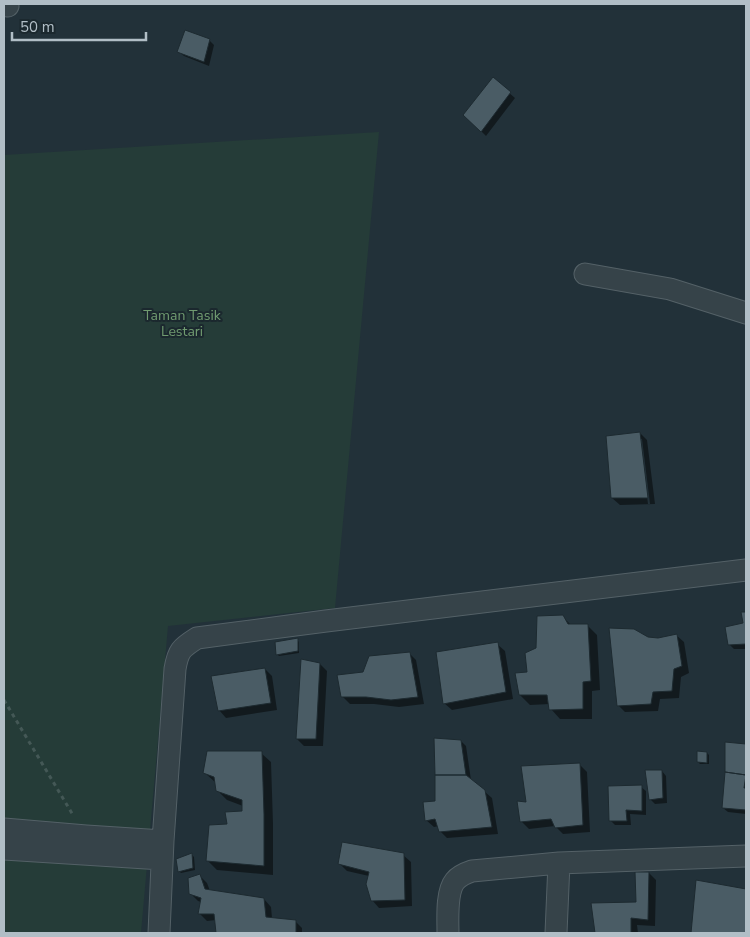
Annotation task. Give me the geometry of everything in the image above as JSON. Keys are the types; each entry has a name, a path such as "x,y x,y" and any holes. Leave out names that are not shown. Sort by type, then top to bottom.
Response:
{"street":[{"path":"585,274 670,289 746,313"},
{"path":"159,933 175,669 178,655 185,645 197,638 746,570"},
{"path":"4,829 86,836 163,850"},
{"path":"4,849 163,850"},
{"path":"448,933 451,888 462,875 472,871 559,863 746,856"},
{"path":"556,933 559,863"}],"path":[{"path":"4,700 86,836"}],"green space":[{"name":"Taman Tasik Lestari","path":"379,132 335,608 168,626 141,933 4,933 4,155"}],"building":[{"path":"185,30 210,39 204,62 177,52"},
{"path":"493,77 511,92 481,132 463,115"},
{"path":"640,432 648,498 611,498 606,436"},
{"path":"741,612 746,612 746,644 728,645 725,627 743,623"},
{"path":"563,615 568,624 588,624 591,681 583,682 583,709 549,710 547,695 519,695 515,673 527,672 525,653 536,648 537,616"},
{"path":"609,628 634,629 648,637 658,638 677,634 682,666 674,669 672,691 653,692 651,704 617,706"},
{"path":"298,638 298,651 276,655 275,642"},
{"path":"498,642 506,692 443,704 436,652"},
{"path":"410,652 418,697 391,700 341,697 337,675 363,672 369,656"},
{"path":"301,659 320,663 316,739 296,739"},
{"path":"265,668 271,703 218,711 211,676"},
{"path":"434,738 461,740 466,775 435,775"},
{"path":"725,742 746,744 746,775 725,772"},
{"path":"207,751 262,751 264,866 206,861 209,825 227,824 225,812 242,811 242,800 216,791 214,777 203,773"},
{"path":"697,751 707,752 707,763 697,762"},
{"path":"580,763 583,825 555,828 551,819 520,822 517,801 526,802 521,766"},
{"path":"645,770 662,770 663,798 649,800"},
{"path":"725,772 746,775 744,788 746,788 746,810 722,808"},
{"path":"435,775 466,775 485,790 492,827 439,832 435,819 425,821 423,802 435,801"},
{"path":"642,785 642,811 626,810 627,821 609,821 608,786"},
{"path":"342,842 404,853 405,900 371,901 366,884 369,872 338,864"},
{"path":"192,853 193,868 178,872 176,859"},
{"path":"635,872 649,872 648,920 631,918 631,933 595,933 591,903 636,902"},
{"path":"200,874 205,889 264,898 266,917 296,920 296,933 216,933 214,914 198,914 201,898 189,894 188,878"},
{"path":"696,880 746,889 746,933 691,933"}]}
